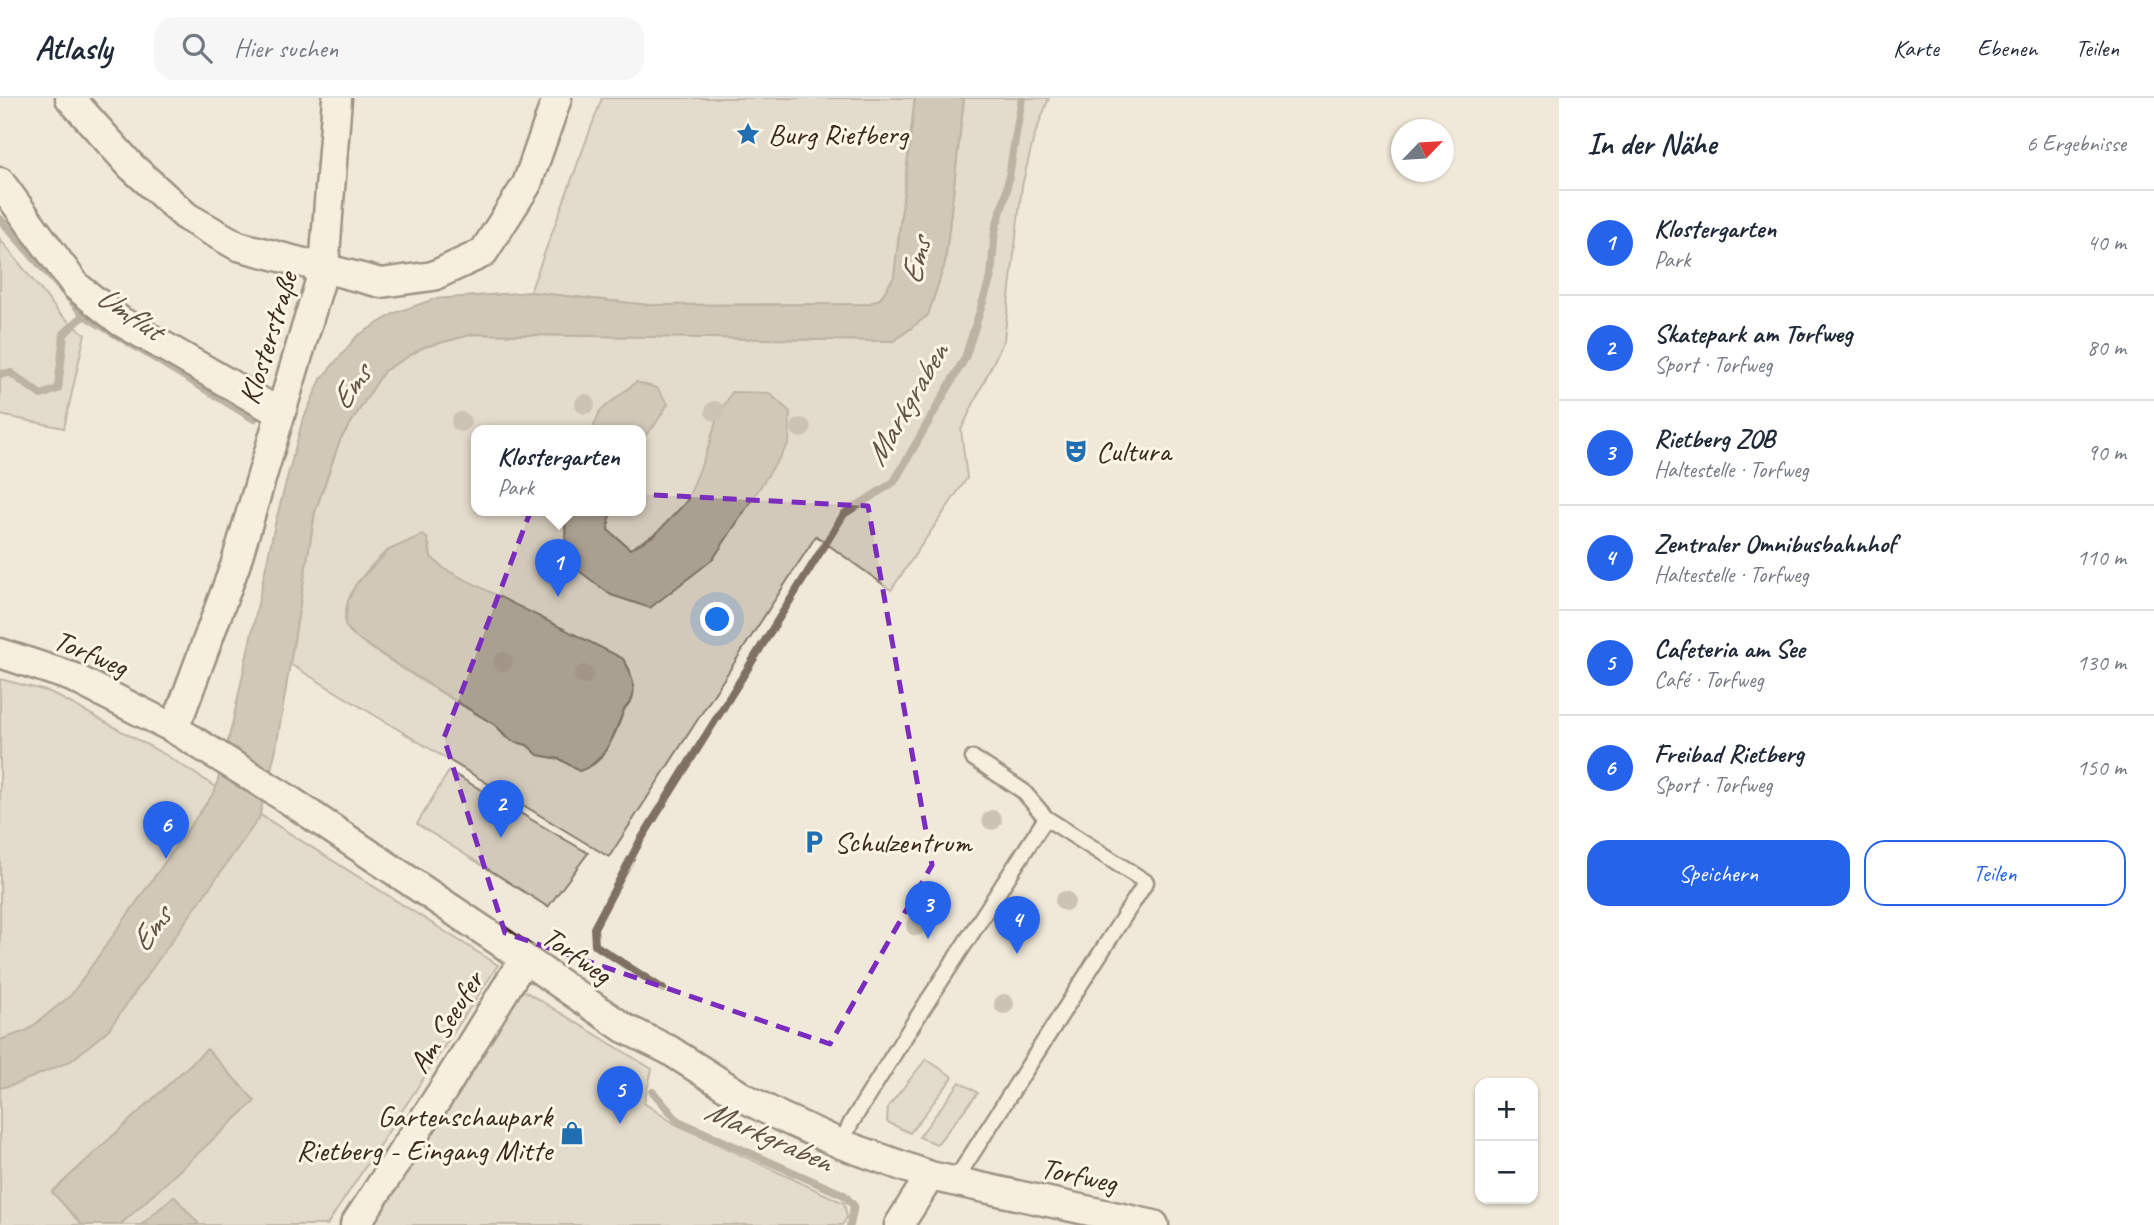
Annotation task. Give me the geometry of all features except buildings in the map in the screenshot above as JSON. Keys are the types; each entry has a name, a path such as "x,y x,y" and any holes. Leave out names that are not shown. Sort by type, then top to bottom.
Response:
{"street":[{"path":"70,98 131,166 187,217 238,246 324,268 337,98"},
{"name":"Klosterstraße","path":"178,718 235,566 324,268 381,283 433,276 483,253 527,184 557,98"},
{"path":"0,182 76,285 120,321 280,413"},
{"name":"Torfweg","path":"0,653 72,677 178,718 203,746 286,798 624,1028 669,1050 741,1096 841,1144 942,1179 1154,1225"},
{"name":"Am Seeufer","path":"355,1225 524,959"},
{"path":"899,1225 942,1179"}],"lane":[{"path":"942,1179 1146,882 1046,818 1023,792 973,758"},
{"path":"841,1144 902,1041 1046,818"}],"highlighted area":[{"path":"539,489 868,506 932,865 830,1044 505,933 444,738"}],"shaded area":[{"path":"602,98 915,98 894,277 880,299 868,304 648,305 530,292"},
{"path":"964,98 1049,98 1034,137 1022,186 1004,340 961,430 967,478 891,590 816,536 609,857 290,664 315,512 340,440 384,371 424,347 474,334 894,341 928,315 945,263","holes":["429,544 431,557 445,570 621,658 627,664 630,682 625,707 608,747 594,764 579,771 560,759 539,755 527,745 505,737 495,725 391,661 354,636 347,628 345,617 349,598 358,582 383,554 391,549"]},
{"path":"0,239 60,314 85,334 64,428 0,415"},
{"path":"0,679 50,692 164,754 498,965 327,1225 0,1225"},
{"path":"449,771 588,853 548,907 417,824"},
{"path":"520,988 652,1069 644,1103 675,1124 844,1203 847,1217 842,1225 369,1225"},
{"path":"926,1059 953,1077 910,1133 887,1122 888,1107"},
{"path":"960,1082 978,1093 937,1144 919,1137"}],"water":[{"name":"Ems","path":"915,98 964,98 945,263 928,315 894,341 474,334 424,347 384,371 340,440 315,512 276,749 259,818 109,1029 71,1061 0,1088 0,1040 28,1030 71,995 215,791 232,725 275,524 302,422 321,379 357,336 395,313 434,299 530,292 649,305 868,304 880,299 894,277"},
{"path":"636,382 657,388 668,404 646,435 646,425 594,425 600,411"},
{"path":"732,392 769,393 790,412 789,443 713,559 650,608 611,595 566,561 565,516 609,516 608,530 630,549 655,535 687,501 717,418"},
{"path":"422,535 427,538 431,557 446,570 622,658 632,677 633,694 607,747 596,762 579,771 560,759 538,755 527,745 512,741 495,725 357,638 347,628 345,624 348,601 356,584 389,550"},
{"path":"207,1049 255,1101 120,1225 82,1225 52,1192"},
{"path":"174,1196 198,1223 196,1225 141,1225"}],"waterway":[{"name":"Markgraben","path":"663,989 595,945 594,928 640,841 844,514 894,482 965,358 991,276 995,230 1006,194 1022,98"},
{"name":"Umflut","path":"0,219 84,315 254,419"},
{"path":"0,374 11,373 41,395 58,389 64,334 84,315"},
{"name":"Markgraben","path":"653,1092 678,1121 844,1195 854,1206 850,1225"}],"place":[{"name":"Burg Rietberg","path":"748,134"},
{"name":"Cultura","path":"1076,451"},
{"name":"Klostergarten","path":"558,597"},
{"name":"Skatepark am Torfweg","path":"501,838"},
{"name":"Schulzentrum","path":"814,842"},
{"name":"Freibad Rietberg","path":"166,859"},
{"name":"Rietberg ZOB","path":"928,939"},
{"name":"Zentraler Omnibusbahnhof","path":"1017,954"},
{"name":"Cafeteria am See","path":"620,1124"},
{"name":"Gartenschaupark Rietberg - Eingang Mitte","path":"572,1133"}]}
